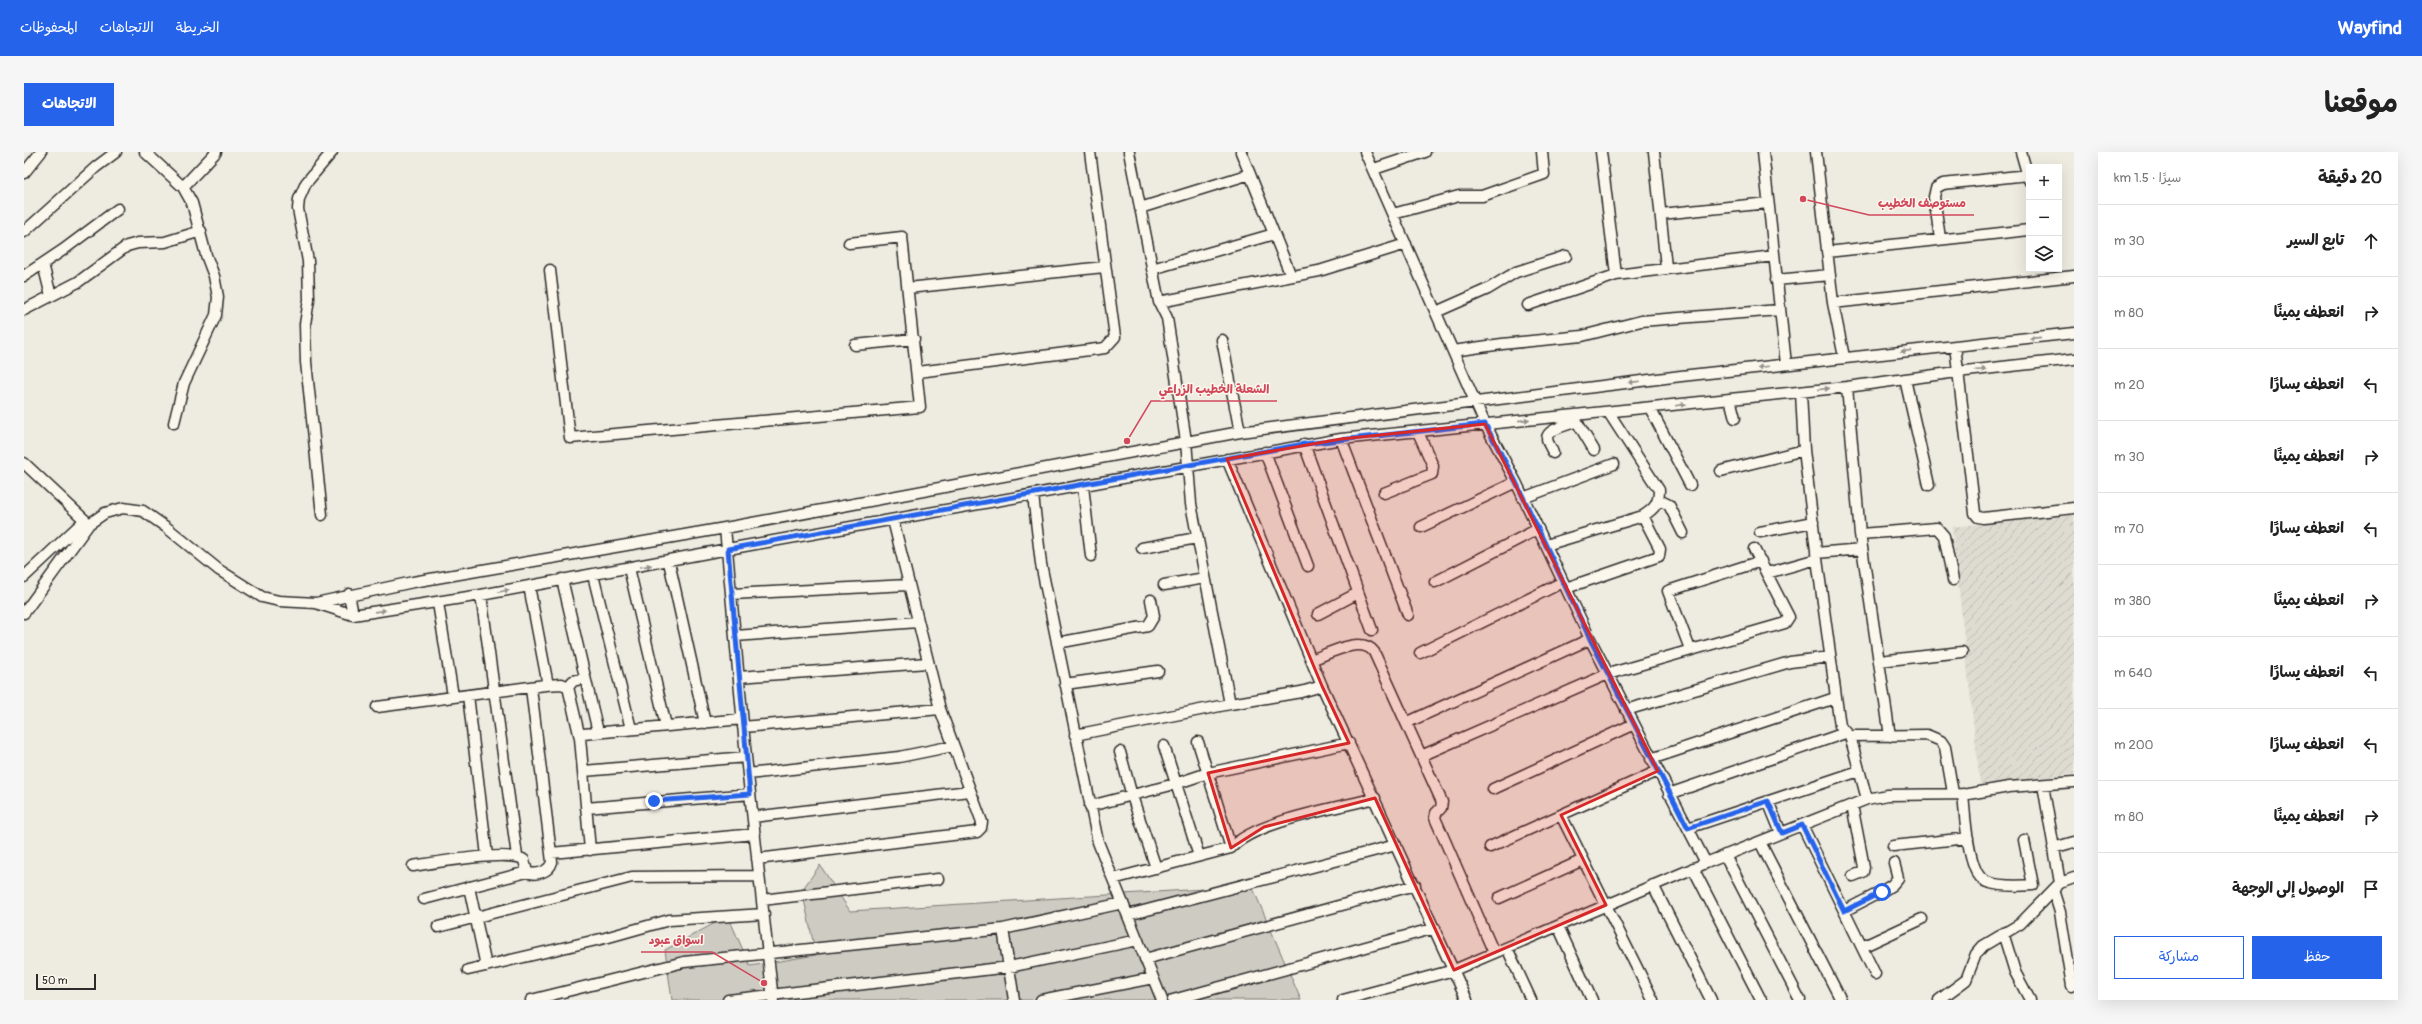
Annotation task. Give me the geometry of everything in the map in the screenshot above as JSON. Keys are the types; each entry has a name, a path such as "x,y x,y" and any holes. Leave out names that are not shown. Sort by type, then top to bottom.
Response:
{"street":[{"path":"24,173 41,152"},
{"path":"24,232 96,167 116,152"},
{"path":"145,152 182,187 192,203 201,231 206,255 214,276 218,297 216,315 184,383 174,423"},
{"path":"182,187 216,152"},
{"path":"322,515 306,362 305,324 309,300 308,261 298,209 298,199 306,183 332,152"},
{"path":"918,372 1105,348 1114,337 1090,152"},
{"path":"1130,152 1159,302 1167,318 1186,441 1191,504 1230,704"},
{"path":"1241,152 1291,276"},
{"path":"1366,152 1474,401 1516,482 1590,639 1706,863"},
{"path":"1374,169 1424,152"},
{"path":"1393,214 1459,196 1482,196 1544,174 1542,152"},
{"path":"1601,152 1616,275"},
{"path":"1654,152 1666,267"},
{"path":"1763,152 1786,364"},
{"path":"1816,152 1833,303 1844,357"},
{"path":"2021,152 2026,170"},
{"path":"1140,208 1250,174"},
{"path":"1940,238 1934,197 1936,188 1943,184 2026,177"},
{"path":"1661,214 1768,202"},
{"path":"24,276 43,264 118,209"},
{"path":"1827,252 1940,238 2026,230"},
{"path":"24,310 78,282 127,246 138,243 165,242 201,231"},
{"path":"1152,269 1274,234"},
{"path":"550,270 570,438 920,407 918,372 902,237 849,243"},
{"path":"1159,302 1319,271 1406,244"},
{"path":"1436,312 1488,289 1516,272 1566,256"},
{"path":"1528,305 1616,275 1666,267 1774,256"},
{"path":"43,264 51,296"},
{"path":"908,288 1104,267"},
{"path":"2052,272 2054,280"},
{"path":"1776,280 1830,275"},
{"path":"1833,303 2054,280 2074,276"},
{"path":"1453,351 1502,344 1582,336 1641,321 1779,310"},
{"path":"316,603 349,594 725,528 1240,432 1474,401 1844,357 2074,333"},
{"path":"855,345 914,339"},
{"path":"1222,340 1240,432"},
{"path":"1955,346 1975,513 1978,517 2074,508"},
{"path":"24,577 87,522 105,513 117,510 143,511 166,527 220,570 262,597 279,601 316,603 353,615 481,596 562,579 669,562 728,549 1083,486 1304,444 1485,424 1575,418 1650,408 1848,387 1957,372 2074,359"},
{"path":"1905,379 1929,486"},
{"path":"1848,387 1860,534 1890,736"},
{"path":"1801,392 1804,450 1835,698 1840,726 1848,734 1867,799"},
{"path":"1730,399 1735,418"},
{"path":"1650,408 1690,486"},
{"path":"1546,545 1643,516 1654,509 1658,500 1658,490 1608,413"},
{"path":"1575,418 1594,450"},
{"path":"1554,453 1547,439 1548,435 1575,418"},
{"path":"1384,493 1432,474 1433,466 1418,432"},
{"path":"1341,439 1408,615"},
{"path":"1304,444 1372,630"},
{"path":"1721,471 1804,450"},
{"path":"1265,452 1308,566"},
{"path":"1227,459 1322,686 1468,1000"},
{"path":"24,463 87,522"},
{"path":"1523,498 1614,464"},
{"path":"1421,527 1516,482"},
{"path":"1083,486 1091,556"},
{"path":"1033,495 1041,564 1098,842 1162,1000"},
{"path":"1658,500 1669,505 1683,533"},
{"path":"1420,653 1565,585 1659,556 1660,549 1643,516"},
{"path":"757,859 977,832 981,828 982,822 969,791 940,709 927,663 893,520"},
{"path":"24,613 87,522"},
{"path":"1760,532 1813,522"},
{"path":"725,528 752,817 773,998"},
{"path":"1860,534 1937,528 1944,536 1953,580"},
{"path":"1435,582 1538,530"},
{"path":"1142,548 1197,538"},
{"path":"1421,756 1608,674 1788,621 1789,617 1754,549"},
{"path":"1767,573 1817,556 1862,549"},
{"path":"1690,649 1668,591 1761,560"},
{"path":"669,562 705,722"},
{"path":"629,568 666,726"},
{"path":"593,575 631,729"},
{"path":"1164,584 1205,578"},
{"path":"562,579 598,732"},
{"path":"732,594 908,585"},
{"path":"528,586 547,680 545,685"},
{"path":"1318,614 1358,593"},
{"path":"349,594 353,615"},
{"path":"481,596 496,692 517,856"},
{"path":"1057,644 1148,626 1154,616 1151,600"},
{"path":"438,603 454,696"},
{"path":"735,636 918,622"},
{"path":"1406,723 1590,639"},
{"path":"1311,660 1359,644 1370,647 1442,802 1441,808 1436,813 1435,818 1494,953"},
{"path":"1879,661 1962,652"},
{"path":"1626,710 1790,662 1830,658"},
{"path":"739,678 927,663"},
{"path":"1065,684 1158,670"},
{"path":"568,687 573,681 585,678"},
{"path":"377,706 531,688 545,685 562,684 568,687"},
{"path":"1075,735 1230,704 1301,692 1322,686"},
{"path":"568,687 580,738 590,850"},
{"path":"424,899 527,872 530,874 546,871 552,862 531,688"},
{"path":"468,695 487,856"},
{"path":"1651,759 1835,698"},
{"path":"580,738 587,732 705,722 743,723 940,709"},
{"path":"1493,789 1634,724"},
{"path":"1669,794 1848,734 1890,736 1927,735 1941,741 1945,747 1958,793 1976,873 1980,878 1987,882 2015,886 2034,885 2053,890"},
{"path":"1198,742 1231,848"},
{"path":"1090,806 1175,784 1208,773 1349,743"},
{"path":"748,774 899,757 953,746"},
{"path":"1164,746 1199,856"},
{"path":"1120,752 1132,796 1156,868"},
{"path":"584,771 746,757"},
{"path":"1490,847 1658,771"},
{"path":"1688,828 1859,771"},
{"path":"1343,1000 1454,970 1693,868 1867,799 1887,795 1958,793 2074,782"},
{"path":"2043,785 2053,848 2053,890 2061,915 2062,934 2067,948 2072,986"},
{"path":"752,817 969,791"},
{"path":"586,808 750,794"},
{"path":"1113,879 1231,848 1241,839 1264,827 1375,798"},
{"path":"1768,801 1782,833"},
{"path":"1852,805 1864,867 1863,872 1853,876"},
{"path":"1561,815 1653,1000"},
{"path":"1802,825 1875,974"},
{"path":"551,853 754,834"},
{"path":"1892,846 1968,838"},
{"path":"2024,840 2034,885"},
{"path":"1760,842 1841,1000"},
{"path":"2053,848 2074,842"},
{"path":"1128,915 1396,845"},
{"path":"1725,855 1800,1000"},
{"path":"413,866 487,856 517,856 524,860 527,872"},
{"path":"1499,898 1584,860"},
{"path":"1844,911 1892,885 1898,878 1894,863"},
{"path":"1693,868 1761,1000"},
{"path":"438,927 632,877 759,876"},
{"path":"1940,1000 1966,980 1976,954 2003,933 2020,924 2053,890 2074,878"},
{"path":"762,900 938,879"},
{"path":"1145,959 1415,885"},
{"path":"1653,885 1711,1000"},
{"path":"469,887 486,966"},
{"path":"531,1000 684,962 768,955 1003,929 1123,903"},
{"path":"468,970 605,938 669,920 764,914"},
{"path":"1862,947 1922,919"},
{"path":"1558,926 1592,1000"},
{"path":"1173,1000 1435,928"},
{"path":"1003,929 1014,1000"},
{"path":"2003,933 2015,972 2030,1000"},
{"path":"728,1000 773,998 1009,967 1138,940"},
{"path":"1507,948 1531,1000"},
{"path":"1041,1000 1153,978"}],"highlighted area":[{"path":"1485,424 1658,771 1561,815 1606,905 1454,970 1375,798 1264,827 1231,848 1208,773 1349,743 1322,686 1227,459 1341,439"}],"shaded area":[{"path":"2074,513 2074,774 1980,784 1952,527"},
{"path":"820,865 850,911 1252,886 1301,1000 672,1000 665,950 728,916 750,966 816,955 802,890"}],"place":[{"name":"مستوصف الخطيب","path":"1803,199"},
{"name":"الشعلة الخطيب الزراعي","path":"1127,441"},
{"name":"اسواق عبود","path":"764,983"}],"route":[{"path":"654,801 750,794 728,549 1083,486 1304,444 1485,424 1516,482 1590,639 1688,828 1768,801 1782,833 1802,825 1844,911 1882,892"}]}
